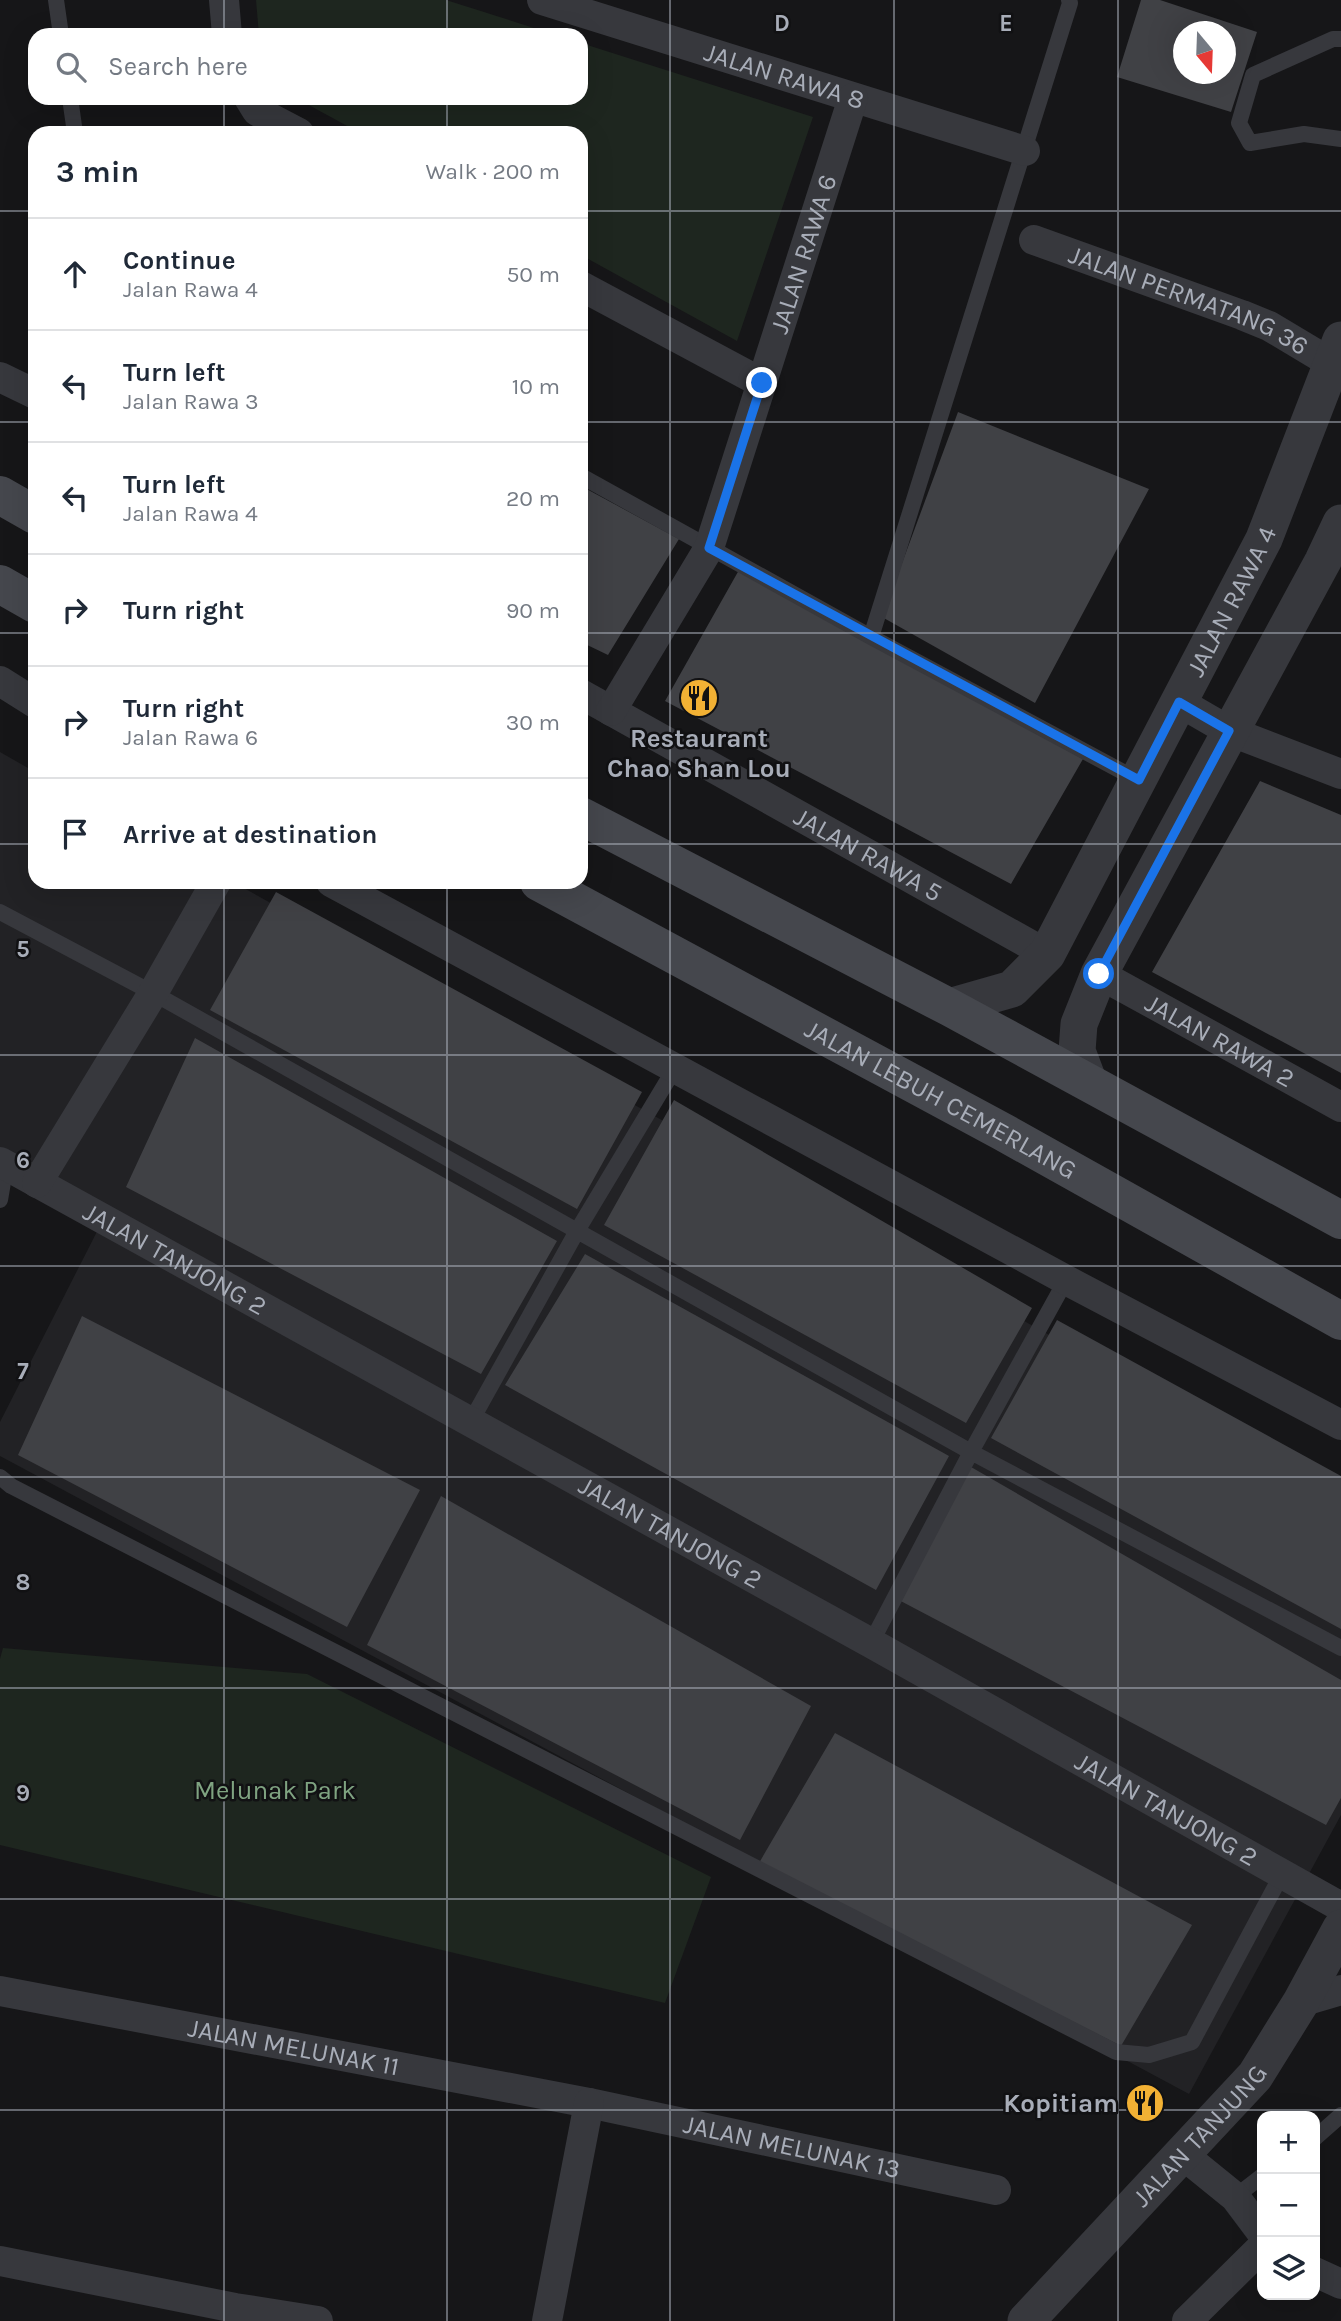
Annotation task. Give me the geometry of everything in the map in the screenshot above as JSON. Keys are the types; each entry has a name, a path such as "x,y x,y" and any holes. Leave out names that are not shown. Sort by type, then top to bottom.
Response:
{"main road":[{"path":"0,495 28,511"},
{"path":"0,584 28,600"},
{"path":"588,820 949,1007 1341,1220"},
{"name":"JALAN LEBUH CEMERLANG","path":"552,889 1003,1132 1341,1321"}],"street":[{"path":"224,0 227,28"},
{"name":"JALAN RAWA 8","path":"542,0 1025,151"},
{"name":"JALAN RAWA 6","path":"611,711 709,548 853,98"},
{"path":"253,105 257,111 286,126"},
{"name":"JALAN PERMATANG 36","path":"1034,240 1242,314 1338,358"},
{"path":"588,290 762,383"},
{"name":"JALAN RAWA 4","path":"949,1007 1012,989 1047,954 1265,539 1338,358"},
{"path":"0,377 28,391"},
{"path":"1089,1083 1077,1051 1079,1024 1099,974 1229,731 1332,565 1341,523"},
{"path":"0,681 28,699"},
{"name":"JALAN RAWA 5","path":"588,698 1047,954"},
{"path":"1179,702 1229,731 1341,774"},
{"path":"37,1183 212,889"},
{"path":"344,889 1066,1280 1341,1425"},
{"name":"JALAN RAWA 2","path":"1099,974 1341,1107"},
{"name":"JALAN TANJONG 2","path":"3,1164 871,1643 1341,1907"},
{"name":"JALAN TANJUNG","path":"1026,2321 1255,2076 1301,2002 1341,1928"},
{"path":"1301,2002 1341,1990"},
{"name":"JALAN MELUNAK 11","path":"0,1991 589,2103"},
{"path":"547,2321 589,2103"},
{"name":"JALAN MELUNAK 13","path":"589,2103 996,2190"},
{"path":"1182,2154 1235,2197 1257,2226"},
{"path":"1187,2321 1257,2252"},
{"path":"0,2261 234,2314 318,2321"},
{"path":"1320,2274 1341,2284"}],"lane":[{"path":"56,0 60,28"},
{"path":"871,637 1025,151 1069,0"},
{"path":"1341,39 1333,39 1253,75 1238,124 1250,143 1304,134 1341,139"},
{"path":"71,105 74,126"},
{"path":"588,480 871,637 1139,780"},
{"path":"0,912 152,993 971,1452 1341,1648"},
{"path":"470,1423 577,1231 675,1068"},
{"path":"0,1200 3,1164"},
{"path":"871,1643 971,1452 1066,1280"},
{"path":"0,1477 11,1486 1116,2052 1149,2055 1192,2042 1282,1874"},
{"path":"1327,2133 1341,2115"},
{"path":"1235,2197 1257,2180"}],"shaded area":[{"path":"0,752 28,768 28,889 246,889 1341,1497 1341,1815 1189,2094 0,1456 0,1422 108,1210 0,1148"}],"green space":[{"path":"256,0 446,0 534,28 258,28"},
{"path":"588,45 813,117 737,341 588,259 588,126 347,126 309,105 588,105"},
{"name":"Melunak Park","path":"3,1648 307,1674 711,1877 665,2003 0,1845 0,1659"}],"building":[{"path":"1141,0 1160,0 1224,21 1173,21 1173,84 1236,84 1236,25 1257,32 1231,112 1117,77"},
{"path":"958,412 1149,489 1035,703 882,617"},
{"path":"588,490 679,539 608,655 588,645"},
{"path":"739,570 1083,759 1011,884 665,701"},
{"path":"1260,781 1341,815 1341,1073 1152,972"},
{"path":"276,892 642,1092 577,1209 210,1010"},
{"path":"195,1038 557,1241 481,1374 126,1187"},
{"path":"674,1100 1032,1308 966,1423 604,1225"},
{"path":"585,1254 949,1456 876,1590 505,1385"},
{"path":"82,1316 420,1490 347,1627 18,1455"},
{"path":"1057,1320 1341,1476 1341,1629 991,1438"},
{"path":"971,1467 1341,1680 1341,1798 1326,1825 895,1598"},
{"path":"441,1496 811,1706 740,1840 367,1645"},
{"path":"835,1733 1192,1925 1121,2046 759,1863"}],"place":[{"name":"Restaurant Chao Shan Lou","path":"699,698"},
{"name":"Kopitiam","path":"1145,2103"}],"route":[{"path":"762,383 709,548 1139,780 1179,702 1229,731 1099,974"}]}
